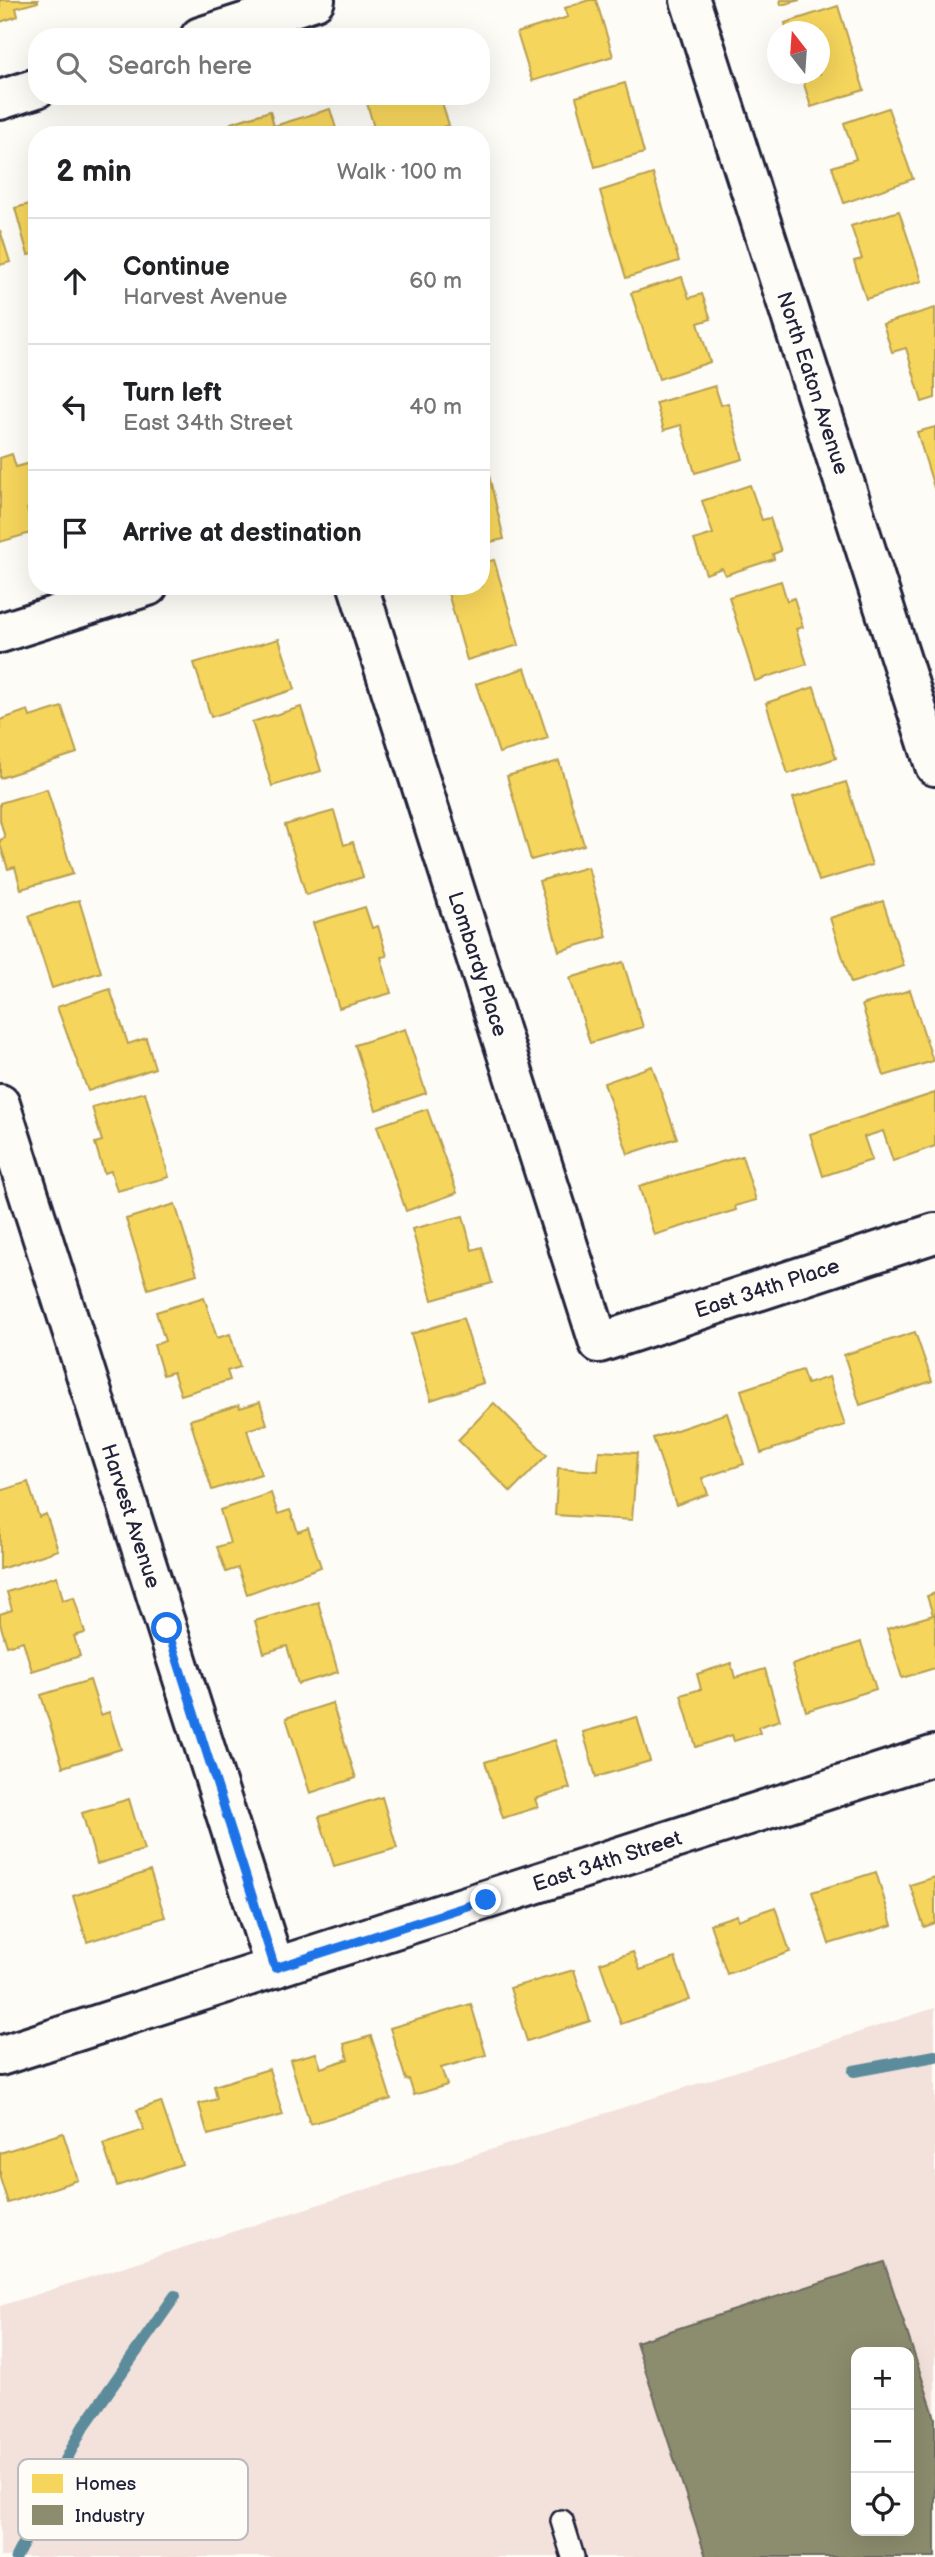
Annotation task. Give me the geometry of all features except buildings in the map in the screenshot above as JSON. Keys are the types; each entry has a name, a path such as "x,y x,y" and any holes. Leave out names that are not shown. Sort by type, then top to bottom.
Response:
{"street":[{"path":"228,28 316,0"},
{"name":"North Eaton Avenue","path":"690,0 935,766"},
{"path":"0,100 28,91"},
{"path":"0,633 120,595"},
{"name":"Lombardy Place","path":"361,595 599,1343"},
{"name":"Harvest Avenue","path":"0,1104 275,1968"},
{"name":"East 34th Place","path":"599,1343 935,1233"},
{"name":"East 34th Street","path":"0,2056 935,1755"}],"lane":[{"path":"562,2521 573,2557"}],"shaded area":[{"path":"935,2008 935,2557 0,2557 0,2306"}],"waterway":[{"path":"854,2071 935,2056"},
{"path":"67,2459 82,2429 175,2296"},
{"path":"16,2557 25,2540"}],"route":[{"path":"167,1628 275,1968 486,1900"}]}
